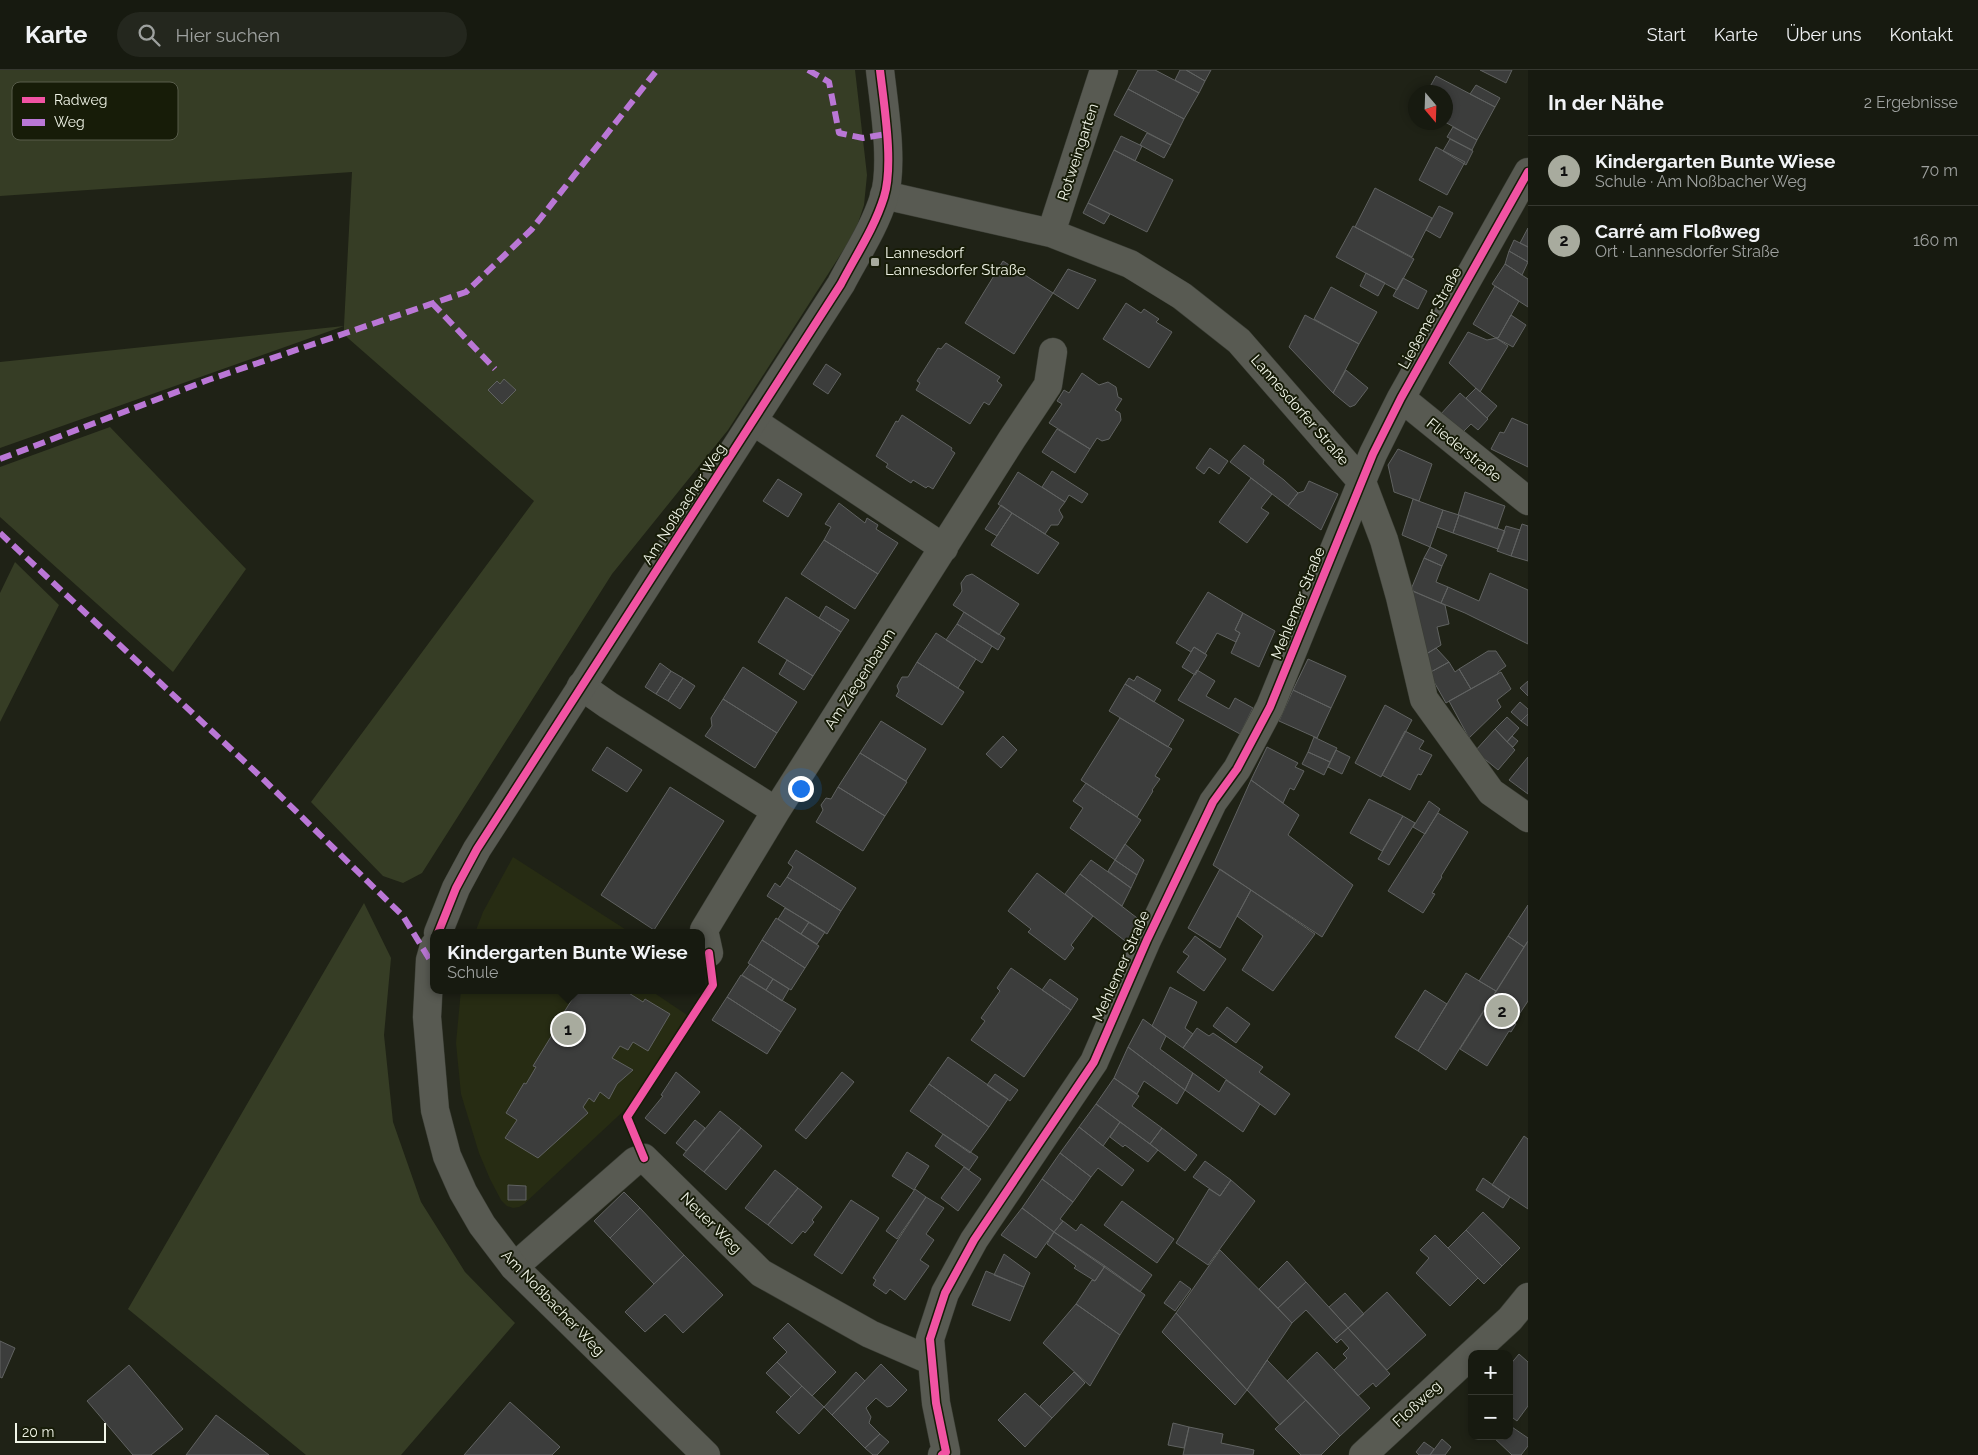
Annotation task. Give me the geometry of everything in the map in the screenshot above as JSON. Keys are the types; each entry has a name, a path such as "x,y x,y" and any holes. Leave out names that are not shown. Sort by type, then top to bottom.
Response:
{"street":[{"name":"Am Noßbacher Weg","path":"440,929 456,888 477,849 841,284 861,250 884,195 887,166 886,134 880,70"},
{"name":"Rotweingarten","path":"1051,233 1104,70"},
{"name":"Ließemer Straße","path":"1362,482 1373,454 1401,398 1528,172"},
{"name":"Lannesdorfer Straße","path":"884,195 1051,233 1130,264 1182,296 1239,341 1362,482 1384,540 1400,597 1424,699 1491,792 1528,818"},
{"name":"Am Ziegenbaum","path":"705,929 776,811 1048,385 1053,352"},
{"name":"Fliederstraße","path":"1401,398 1528,501"},
{"path":"753,421 944,548"},
{"name":"Mehlemer Straße","path":"949,1454 936,1402 930,1339 945,1293 974,1240 1094,1062 1147,940 1213,802 1237,769 1270,707 1362,482"},
{"path":"581,686 776,811"},
{"name":"Am Ziegenbaum","path":"705,935 709,953"},
{"name":"Am Noßbacher Weg","path":"430,960 427,1017 435,1110 447,1156 463,1192 482,1226 514,1267 706,1455"},
{"name":"Neuer Weg","path":"514,1267 634,1161 644,1158 761,1274 870,1334 932,1361"},
{"name":"Floßweg","path":"1476,1350 1510,1319 1528,1297"},
{"name":"Floßweg","path":"1363,1455 1468,1358"}],"shaded area":[{"path":"0,70 855,70 867,175 864,205 855,232 728,430 612,574 422,873 403,883 383,876 311,802 534,501 344,334 352,172 0,196"},
{"path":"344,326 0,448 0,362"},
{"path":"110,427 246,569 173,672 0,517 0,467"},
{"path":"15,562 59,605 0,722 0,593"},
{"path":"513,857 625,929 477,929 483,912"},
{"path":"364,903 391,958 384,1035 393,1122 421,1202 465,1272 515,1323 401,1455 306,1455 128,1309"},
{"path":"461,994 656,994 687,1015 631,1104 524,1204 513,1208 507,1206 501,1200 479,1153 461,1094 456,1043"}],"building":[{"path":"1138,70 1155,70 1199,93 1184,119 1128,89"},
{"path":"1180,70 1186,70 1205,81 1199,93 1175,80"},
{"path":"1186,70 1211,70 1205,81"},
{"path":"1480,70 1512,70 1506,83"},
{"path":"1436,76 1495,107 1477,140 1453,126 1453,85 1431,85"},
{"path":"1476,85 1500,98 1495,107 1470,94"},
{"path":"1128,89 1184,119 1171,145 1114,115"},
{"path":"1453,127 1477,140 1472,150 1447,137 1453,130"},
{"path":"1147,133 1171,145 1164,158 1140,145"},
{"path":"1121,136 1142,146 1135,161 1114,150"},
{"path":"1450,139 1473,151 1466,165 1443,151"},
{"path":"1436,147 1465,162 1447,195 1419,180"},
{"path":"1114,150 1173,180 1147,232 1088,203"},
{"path":"1375,188 1432,218 1412,257 1355,227"},
{"path":"1088,203 1110,214 1104,224 1083,213"},
{"path":"1439,206 1453,213 1440,238 1426,230"},
{"path":"1353,226 1414,259 1397,290 1336,257"},
{"path":"1528,228 1528,247 1520,243"},
{"path":"1514,240 1528,247 1528,262 1509,251"},
{"path":"1509,251 1528,262 1522,275 1505,264"},
{"path":"1003,261 1053,293 1014,354 965,323"},
{"path":"1505,264 1528,279 1528,307 1492,284"},
{"path":"1068,269 1096,280 1078,309 1053,293"},
{"path":"1366,273 1385,283 1378,296 1360,286"},
{"path":"1403,278 1427,291 1418,309 1393,296"},
{"path":"1495,286 1519,301 1498,338 1473,324"},
{"path":"1331,287 1377,312 1359,344 1314,319"},
{"path":"1126,303 1141,313 1144,309 1159,319 1156,322 1172,332 1149,368 1103,339"},
{"path":"1305,315 1359,344 1333,393 1289,347"},
{"path":"1511,315 1526,325 1513,347 1496,338 1498,338"},
{"path":"1468,332 1487,340 1496,338 1508,346 1480,392 1449,363"},
{"path":"946,343 1000,377 997,381 1002,385 989,405 984,402 970,424 916,390 920,383 917,381 938,348 941,349"},
{"path":"826,364 841,374 828,394 813,384"},
{"path":"1346,370 1368,388 1355,405 1350,407 1333,393"},
{"path":"1082,373 1099,385 1108,382 1116,387 1118,397 1122,399 1115,410 1120,413 1121,420 1109,439 1102,441 1097,438 1090,449 1049,423 1062,404 1057,401 1064,390 1069,393"},
{"path":"504,379 516,390 502,404 488,390 497,381 500,384"},
{"path":"1476,388 1497,406 1487,418 1466,398"},
{"path":"1460,393 1488,419 1478,430 1471,424 1461,434 1440,415"},
{"path":"902,415 952,448 951,450 955,453 933,489 928,486 926,488 913,480 911,483 886,467 888,464 876,456 896,421 898,422"},
{"path":"1512,418 1528,425 1528,467 1491,449 1500,432 1504,433"},
{"path":"1057,429 1090,449 1075,473 1042,452"},
{"path":"1244,445 1264,460 1263,464 1298,493 1288,506 1230,462"},
{"path":"1210,448 1228,461 1219,474 1209,467 1204,474 1196,468"},
{"path":"1398,449 1432,464 1419,501 1394,492 1388,465"},
{"path":"1052,471 1088,494 1082,503 1069,495 1065,502 1042,487"},
{"path":"1018,472 1065,502 1059,510 1063,517 1058,525 1051,525 1045,534 998,504"},
{"path":"1251,478 1272,494 1261,508 1269,513 1247,543 1219,522"},
{"path":"778,479 802,494 788,517 763,501"},
{"path":"1309,481 1338,494 1321,530 1288,506 1298,493 1304,491"},
{"path":"1465,492 1505,506 1497,529 1458,515"},
{"path":"1413,499 1443,510 1430,547 1402,535"},
{"path":"839,503 865,523 867,518 878,525 876,529 898,543 878,574 824,540 831,527 825,524"},
{"path":"1001,505 1012,513 997,536 985,529"},
{"path":"1443,510 1459,515 1453,533 1437,527"},
{"path":"1012,513 1059,543 1038,574 991,545"},
{"path":"1459,515 1505,531 1498,549 1453,533"},
{"path":"1522,524 1528,526 1528,561 1511,556"},
{"path":"1506,526 1520,530 1511,556 1497,551"},
{"path":"824,540 878,574 855,609 801,574"},
{"path":"1430,547 1447,555 1442,566 1424,558"},
{"path":"1424,558 1442,566 1436,582 1448,587 1441,603 1413,591 1412,587"},
{"path":"1490,573 1528,590 1528,644 1441,603 1448,587 1479,601"},
{"path":"972,574 1019,604 999,635 953,605 962,591 961,583 966,576"},
{"path":"1410,590 1445,605 1449,624 1437,627 1441,645 1423,656"},
{"path":"1208,592 1243,613 1235,630 1240,633 1236,642 1217,633 1205,654 1194,647 1191,652 1176,643"},
{"path":"786,597 841,632 813,676 758,642"},
{"path":"826,606 849,620 841,632 819,618"},
{"path":"964,612 1005,638 998,650 957,624"},
{"path":"1243,613 1275,631 1259,667 1231,653 1240,633 1235,630"},
{"path":"957,624 992,646 982,663 946,640"},
{"path":"936,633 976,659 958,688 917,662"},
{"path":"1194,647 1207,655 1195,675 1182,667"},
{"path":"1436,648 1449,662 1429,673 1423,656"},
{"path":"1488,651 1496,651 1506,666 1498,674 1471,689 1459,669"},
{"path":"1308,659 1346,676 1331,708 1293,690"},
{"path":"787,660 813,676 804,690 779,674"},
{"path":"917,662 964,692 942,725 896,696 899,691 897,686 902,677 908,677"},
{"path":"1449,662 1455,672 1459,669 1471,689 1446,703 1429,673"},
{"path":"660,663 671,671 656,694 645,687"},
{"path":"743,667 797,702 777,733 723,699"},
{"path":"1197,670 1215,681 1206,696 1229,709 1235,698 1253,708 1240,734 1178,700"},
{"path":"671,671 683,678 668,701 656,694"},
{"path":"1501,672 1511,689 1497,700 1501,707 1469,738 1449,701"},
{"path":"1137,676 1161,690 1154,702 1125,684 1129,678 1134,681"},
{"path":"683,678 695,686 680,709 668,701"},
{"path":"1528,681 1528,696 1520,688"},
{"path":"1125,684 1184,720 1168,747 1109,711"},
{"path":"1293,690 1331,708 1317,738 1279,721"},
{"path":"723,699 777,733 755,768 705,736 712,726 711,718"},
{"path":"1520,702 1528,709 1528,714 1521,721 1511,712"},
{"path":"1385,705 1412,720 1381,777 1355,763"},
{"path":"1528,714 1528,726 1521,721"},
{"path":"1507,717 1519,728 1507,742 1495,729"},
{"path":"1120,718 1172,749 1155,776 1160,779 1137,817 1081,780"},
{"path":"881,721 926,749 906,781 860,753"},
{"path":"1495,729 1515,750 1498,770 1475,751"},
{"path":"1405,731 1424,741 1419,749 1432,755 1421,775 1418,774 1410,790 1382,775"},
{"path":"1003,736 1017,750 1001,768 986,754"},
{"path":"1512,736 1518,741 1513,747 1507,742"},
{"path":"1314,737 1337,748 1330,762 1308,752"},
{"path":"607,747 642,770 627,792 592,770"},
{"path":"1267,747 1298,763 1295,767 1304,771 1294,790 1290,788 1283,803 1251,780"},
{"path":"1336,750 1350,757 1342,774 1328,767"},
{"path":"1308,752 1330,762 1324,775 1302,764"},
{"path":"860,753 907,782 885,816 838,787"},
{"path":"1528,757 1528,794 1509,780"},
{"path":"1251,780 1299,815 1288,835 1353,885 1322,937 1213,865"},
{"path":"1086,783 1141,820 1115,860 1070,828 1083,808 1073,801"},
{"path":"670,787 724,821 655,929 601,895"},
{"path":"838,787 885,816 863,851 816,822 823,810 821,805 826,798 831,799"},
{"path":"1369,799 1403,816 1382,851 1350,833"},
{"path":"1429,801 1440,809 1425,834 1413,827"},
{"path":"1438,813 1468,832 1441,876 1432,893 1435,894 1423,913 1388,891"},
{"path":"1403,816 1415,823 1389,865 1378,859"},
{"path":"1125,844 1144,860 1137,875 1115,860"},
{"path":"796,850 856,888 841,911 787,877 793,867 788,863"},
{"path":"1091,860 1131,888 1122,906 1080,874"},
{"path":"1115,860 1137,875 1131,888 1108,871"},
{"path":"1220,869 1251,890 1220,948 1188,928"},
{"path":"1037,873 1093,916 1071,945 1074,948 1065,960 1028,932 1031,929 1008,911"},
{"path":"1080,874 1141,921 1129,944 1065,894"},
{"path":"787,877 841,911 827,934 767,896 775,883 780,887"},
{"path":"1251,890 1315,934 1273,991 1242,970 1263,936 1237,916"},
{"path":"1528,905 1528,941 1524,947 1508,936"},
{"path":"785,908 809,922 801,934 778,919"},
{"path":"776,918 819,946 805,968 762,940"},
{"path":"809,922 825,932 817,944 801,934"},
{"path":"1195,936 1226,959 1204,991 1177,972 1189,956 1183,952"},
{"path":"1508,936 1524,947 1496,991 1479,981"},
{"path":"762,940 805,968 791,990 748,963"},
{"path":"1528,941 1528,1001 1514,1022 1516,1024 1511,1032 1509,1031 1487,1066 1460,1049"},
{"path":"750,964 773,979 766,990 742,975"},
{"path":"1011,968 1071,1010 1024,1077 971,1040 985,1021 981,1018 1000,991 997,988"},
{"path":"1466,973 1496,991 1446,1070 1418,1051"},
{"path":"741,975 796,1009 781,1032 727,997"},
{"path":"773,979 789,989 782,1001 766,990"},
{"path":"1050,979 1078,999 1071,1010 1042,990"},
{"path":"1170,987 1197,1002 1185,1028 1193,1034 1183,1048 1152,1026"},
{"path":"1425,990 1447,1004 1418,1051 1395,1037"},
{"path":"575,994 630,994 643,1002 645,999 670,1014 648,1051 633,1042 628,1050 620,1046 612,1058 633,1070 617,1084 609,1099 600,1092 594,1102 589,1098 583,1107 588,1113 538,1158 505,1138 517,1120 506,1113 524,1083 526,1084 536,1067 533,1066 552,1035 562,1041 572,1023 561,1017"},
{"path":"727,997 781,1032 767,1054 712,1020"},
{"path":"1227,1007 1250,1024 1236,1043 1213,1026"},
{"path":"1143,1019 1166,1036 1160,1049 1193,1073 1185,1090 1128,1047"},
{"path":"1197,1028 1209,1036 1213,1033 1263,1067 1259,1072 1290,1094 1275,1115 1183,1048"},
{"path":"1128,1047 1185,1090 1177,1104 1144,1081 1137,1094 1114,1078"},
{"path":"948,1057 1008,1099 989,1127 929,1084"},
{"path":"676,1072 700,1092 665,1134 645,1118 663,1096 661,1095"},
{"path":"842,1072 854,1082 806,1139 795,1130"},
{"path":"1193,1073 1219,1092 1226,1080 1260,1104 1243,1132 1185,1090"},
{"path":"995,1074 1018,1090 1010,1101 987,1085"},
{"path":"1114,1078 1139,1096 1132,1106 1162,1128 1150,1144 1096,1104"},
{"path":"929,1084 989,1127 970,1153 910,1111"},
{"path":"1096,1104 1120,1122 1103,1146 1079,1127"},
{"path":"720,1111 741,1128 704,1172 683,1155"},
{"path":"695,1120 705,1128 686,1151 676,1143"},
{"path":"1120,1122 1158,1150 1148,1162 1125,1145 1123,1147 1110,1137"},
{"path":"1079,1127 1134,1170 1122,1186 1098,1168 1091,1177 1060,1153"},
{"path":"741,1128 762,1146 726,1190 704,1172"},
{"path":"1162,1128 1197,1155 1185,1171 1150,1144"},
{"path":"943,1134 978,1157 969,1170 935,1146"},
{"path":"1524,1136 1528,1139 1528,1209 1492,1185"},
{"path":"907,1152 929,1166 914,1190 892,1176"},
{"path":"1060,1153 1091,1177 1073,1202 1042,1179"},
{"path":"1205,1161 1231,1180 1220,1196 1193,1177"},
{"path":"964,1167 981,1179 958,1211 941,1198"},
{"path":"775,1170 798,1188 768,1225 745,1208"},
{"path":"1483,1178 1510,1197 1503,1208 1476,1190"},
{"path":"1042,1179 1073,1202 1060,1219 1063,1221 1054,1232 1022,1208"},
{"path":"1231,1180 1255,1201 1208,1265 1176,1243 1209,1189 1220,1196"},
{"path":"508,1185 526,1186 526,1200 508,1200"},
{"path":"798,1188 822,1207 812,1220 814,1222 792,1244 768,1225"},
{"path":"915,1189 926,1197 897,1239 886,1231"},
{"path":"624,1192 640,1208 610,1238 594,1221"},
{"path":"926,1197 944,1208 926,1234 934,1240 920,1260 929,1266 905,1300 890,1289 886,1294 873,1285 876,1280 873,1278"},
{"path":"851,1200 879,1218 842,1274 814,1255"},
{"path":"1122,1201 1174,1239 1157,1263 1104,1225"},
{"path":"640,1208 684,1255 654,1284 610,1238"},
{"path":"1022,1208 1054,1232 1036,1258 1001,1235"},
{"path":"1483,1212 1520,1248 1502,1266 1466,1230"},
{"path":"1063,1221 1076,1231 1081,1224 1152,1275 1140,1292 1054,1232"},
{"path":"1466,1230 1502,1266 1484,1284 1448,1248"},
{"path":"1054,1232 1105,1266 1095,1281 1074,1268 1076,1266 1047,1244"},
{"path":"1435,1235 1478,1278 1450,1306 1416,1273 1429,1258 1420,1250"},
{"path":"1220,1250 1292,1323 1247,1390 1176,1313"},
{"path":"1004,1254 1030,1273 1024,1287 994,1275"},
{"path":"684,1255 723,1295 683,1333 665,1314 645,1332 625,1312"},
{"path":"1287,1261 1306,1282 1278,1308 1259,1289"},
{"path":"1105,1266 1145,1295 1120,1335 1076,1304 1092,1280 1095,1281"},
{"path":"986,1271 1024,1287 1010,1321 972,1305"},
{"path":"1180,1281 1191,1289 1175,1311 1164,1303"},
{"path":"1306,1282 1348,1328 1334,1340 1306,1310 1292,1323 1278,1308"},
{"path":"1387,1292 1426,1335 1387,1370 1348,1328"},
{"path":"1345,1293 1364,1314 1348,1328 1329,1307"},
{"path":"1076,1304 1120,1335 1090,1386 1043,1343"},
{"path":"1176,1313 1247,1390 1235,1405 1162,1332"},
{"path":"788,1323 836,1372 812,1396 777,1362 787,1352 773,1338"},
{"path":"1348,1328 1390,1374 1376,1387 1373,1383 1358,1396 1334,1370 1347,1358 1343,1354 1349,1348 1341,1339 1337,1343 1334,1340"},
{"path":"0,1341 15,1348 2,1378 0,1377"},
{"path":"1317,1352 1370,1408 1340,1436 1287,1381"},
{"path":"1519,1354 1528,1362 1528,1406 1517,1421 1513,1418 1513,1361"},
{"path":"1267,1360 1306,1400 1280,1425 1247,1390"},
{"path":"777,1362 802,1386 791,1397 766,1373"},
{"path":"881,1364 907,1390 891,1406 887,1407 876,1398 866,1408 871,1417 869,1423 880,1434 865,1448 832,1415"},
{"path":"129,1365 183,1429 151,1455 133,1455 87,1401"},
{"path":"856,1372 865,1381 832,1415 824,1407"},
{"path":"1074,1372 1085,1383 1052,1418 1040,1406"},
{"path":"802,1386 824,1407 799,1434 776,1412"},
{"path":"1025,1393 1052,1418 1025,1447 998,1420"},
{"path":"1306,1400 1340,1436 1321,1455 1301,1455 1275,1429"},
{"path":"510,1402 560,1447 552,1455 464,1455"},
{"path":"216,1415 269,1455 186,1455"},
{"path":"1173,1423 1189,1427 1184,1448 1168,1445"},
{"path":"1189,1427 1223,1434 1221,1443 1254,1450 1253,1455 1183,1455"},
{"path":"1513,1428 1528,1438 1528,1446 1521,1455 1512,1455 1496,1440 1513,1440"},
{"path":"880,1434 889,1442 877,1455 873,1455 865,1448"},
{"path":"1442,1439 1451,1447 1445,1455 1430,1455"},
{"path":"1424,1442 1434,1449 1430,1455 1419,1455 1416,1452"}],"marked path":[{"path":"0,459 208,380 466,292 532,229 657,70"},
{"path":"808,70 829,82 839,133 863,138 887,134"},
{"path":"432,303 495,369"},
{"path":"0,533 262,778 403,916 430,960"}],"cycle path":[{"path":"440,929 456,888 477,849 841,284 870,231 884,197 888,169 887,135 880,70"},
{"path":"942,1455 946,1452 936,1403 930,1339 945,1293 974,1240 1094,1062 1147,940 1213,802 1237,769 1270,707 1373,454 1401,398 1528,172"},
{"path":"644,1158 627,1117 713,985 709,953"}],"place":[{"name":"Lannesdorf Lannesdorfer Straße","path":"875,262"},
{"name":"Carré am Floßweg","path":"1502,1011"},
{"name":"Kindergarten Bunte Wiese","path":"568,1029"}]}
